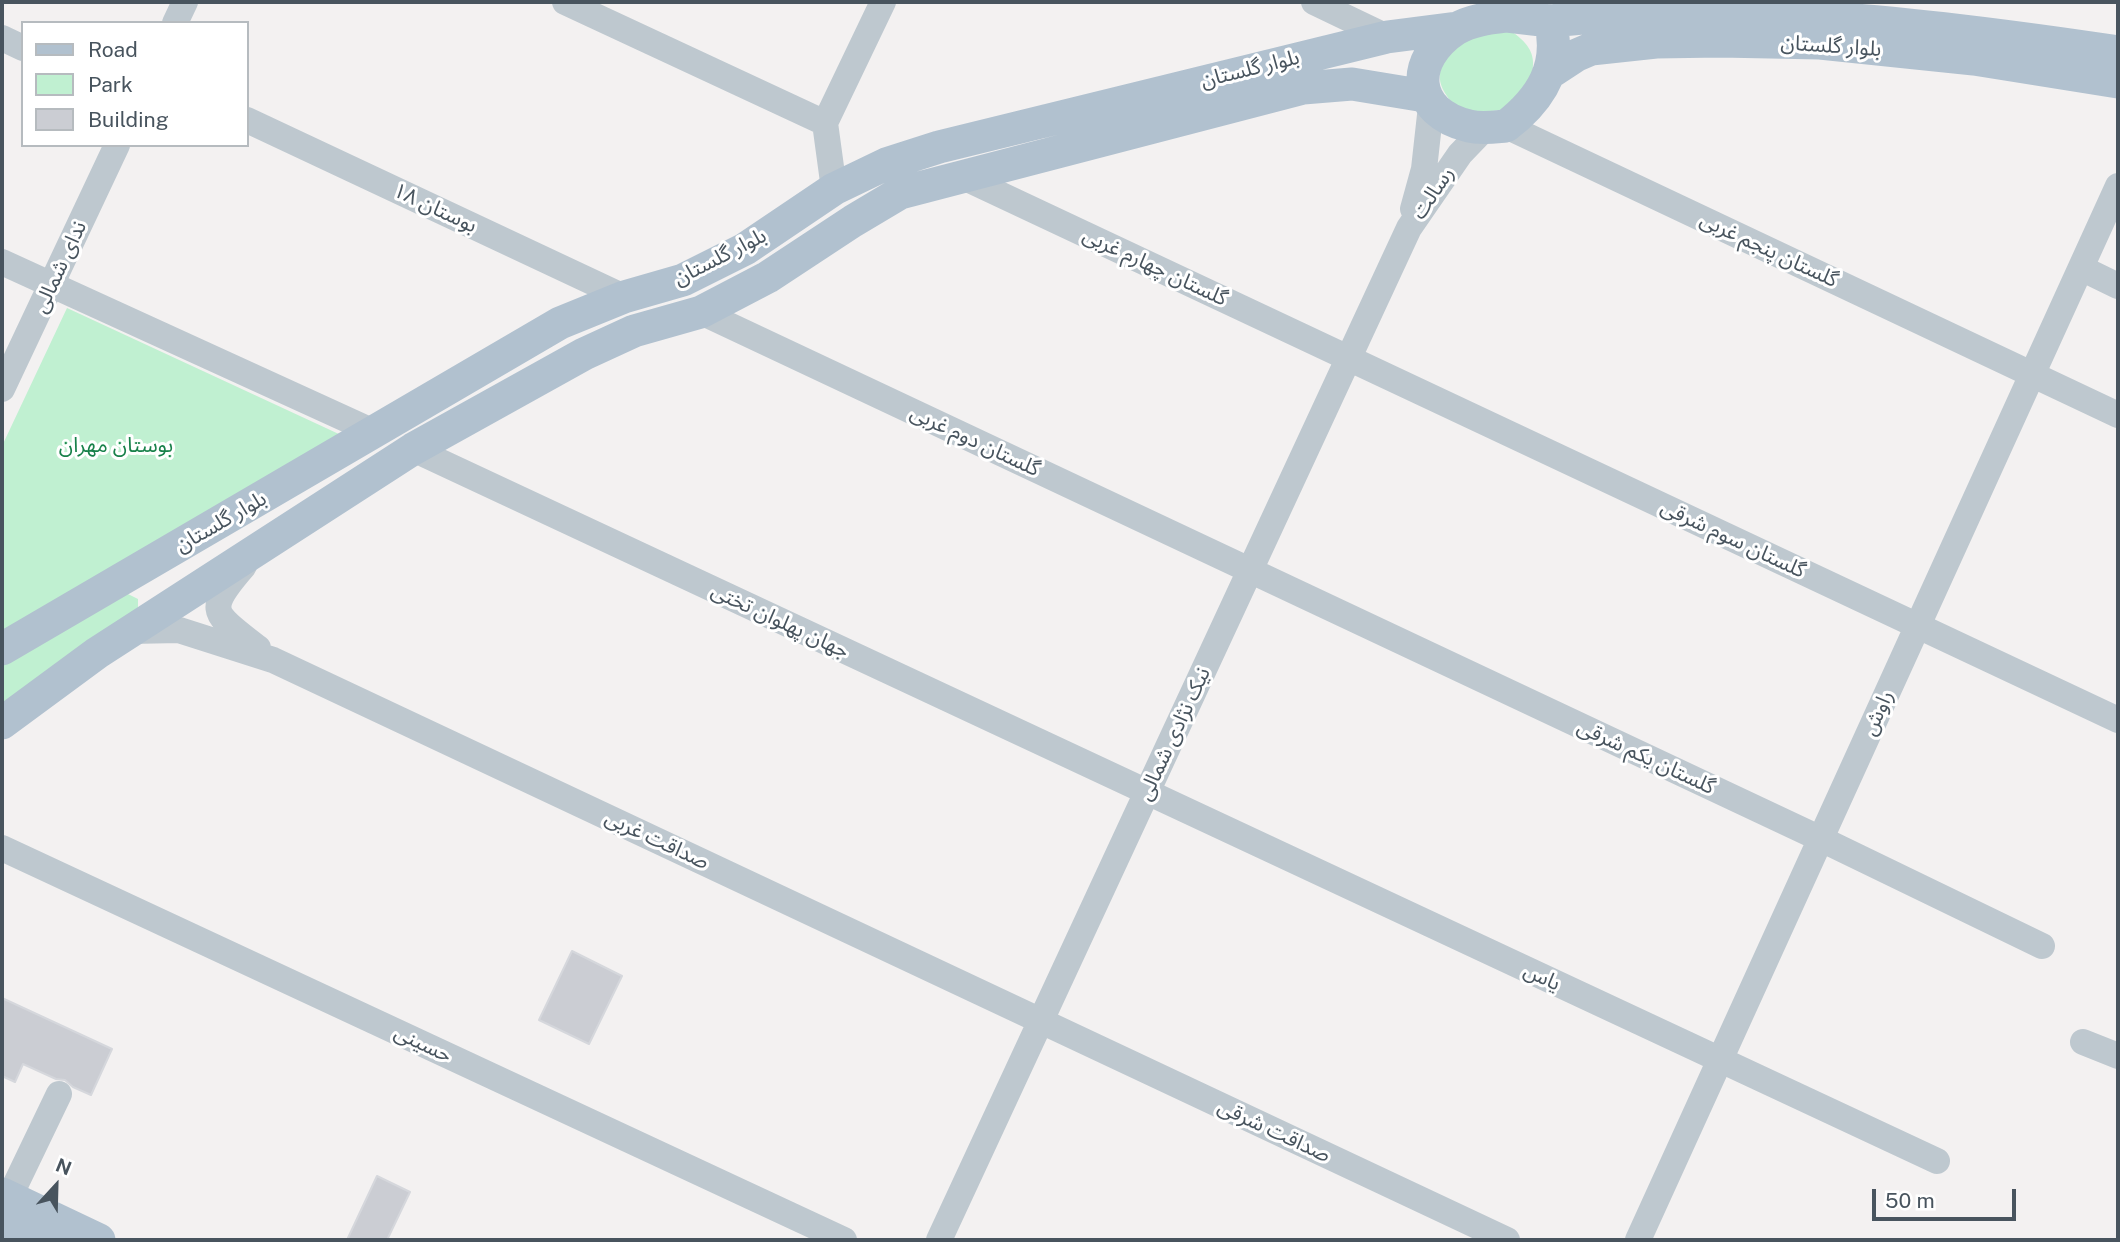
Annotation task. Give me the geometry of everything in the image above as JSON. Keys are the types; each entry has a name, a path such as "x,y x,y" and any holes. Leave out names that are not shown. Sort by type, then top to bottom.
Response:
{"main road":[{"path":"1593,2 1629,15"},
{"name":"بلوار گلستان","path":"1551,11 1629,15 1666,12 1790,15 1979,32 2118,52"},
{"path":"1551,11 1555,45 1548,74 1533,103 1495,127 1457,122 1428,101 1421,80 1430,53 1439,43 1481,16 1551,11"},
{"name":"بلوار گلستان","path":"2,649 560,323 624,297 683,280 735,254 834,189 886,164 939,147 1481,16"},
{"name":"بلوار گلستان","path":"1548,74 1591,49 1656,41 1720,41 1820,43 1974,59 2118,82"},
{"path":"1344,47 1354,50 1361,58 1363,68 1360,78 1352,84"},
{"name":"بلوار گلستان","path":"2,723 97,653 412,449 593,349 634,331 701,312 768,277 900,193 1303,88 1352,84 1428,101"},
{"path":"111,586 138,584 150,593 151,609 136,627"},
{"path":"4,1205 42,1240"},
{"path":"4,1205 99,1240"}],"street":[{"path":"176,21 185,2"},
{"path":"565,2 825,123"},
{"path":"834,189 825,123 883,2"},
{"path":"1314,2 1388,37"},
{"path":"2,38 21,47"},
{"name":"رسالت","path":"1409,228 1423,169 1428,101"},
{"name":"بوستان ۱۸","path":"248,120 624,297"},
{"name":"رسالت","path":"1409,228 1460,154 1495,127"},
{"name":"گلستان پنجم غربی","path":"1495,127 2118,415"},
{"name":"ندای شمالی","path":"2,389 116,147"},
{"name":"گلستان چهارم غربی","path":"961,176 1348,358"},
{"name":"راوش","path":"1638,1240 2118,186"},
{"name":"نیک نژادی شمالی","path":"939,1240 1409,228"},
{"path":"2,262 374,432"},
{"path":"2081,268 2118,286"},
{"name":"گلستان دوم غربی","path":"701,312 1250,570"},
{"name":"گلستان سوم شرقی","path":"1348,358 2118,720"},
{"name":"جهان پهلوان تختی","path":"412,449 1147,792"},
{"name":"صداقت غربی","path":"261,547 222,591 218,610 222,619 273,660"},
{"name":"گلستان یکم شرقی","path":"1250,570 2042,946"},
{"name":"صداقت غربی","path":"136,627 179,630 273,660 1041,1021"},
{"name":"یاس","path":"1147,792 1937,1161"},
{"name":"حسینی","path":"2,848 844,1240"},
{"name":"صداقت شرقی","path":"1041,1021 1507,1240"},
{"path":"2083,1042 2118,1056"},
{"path":"4,1205 59,1094"}],"green space":[{"path":"1506,28 1527,45 1532,54 1532,72 1522,107 1462,115 1440,82 1448,43"},
{"name":"بوستان مهران","path":"67,308 341,435 2,632 2,446"},
{"path":"126,593 138,599 138,616 2,713 2,664"}],"building":[{"path":"572,951 622,976 589,1044 539,1020"},
{"path":"2,998 112,1049 91,1095 65,1080 56,1079 23,1064 15,1082 2,1076"},
{"path":"377,1176 410,1192 387,1240 347,1240"}]}
